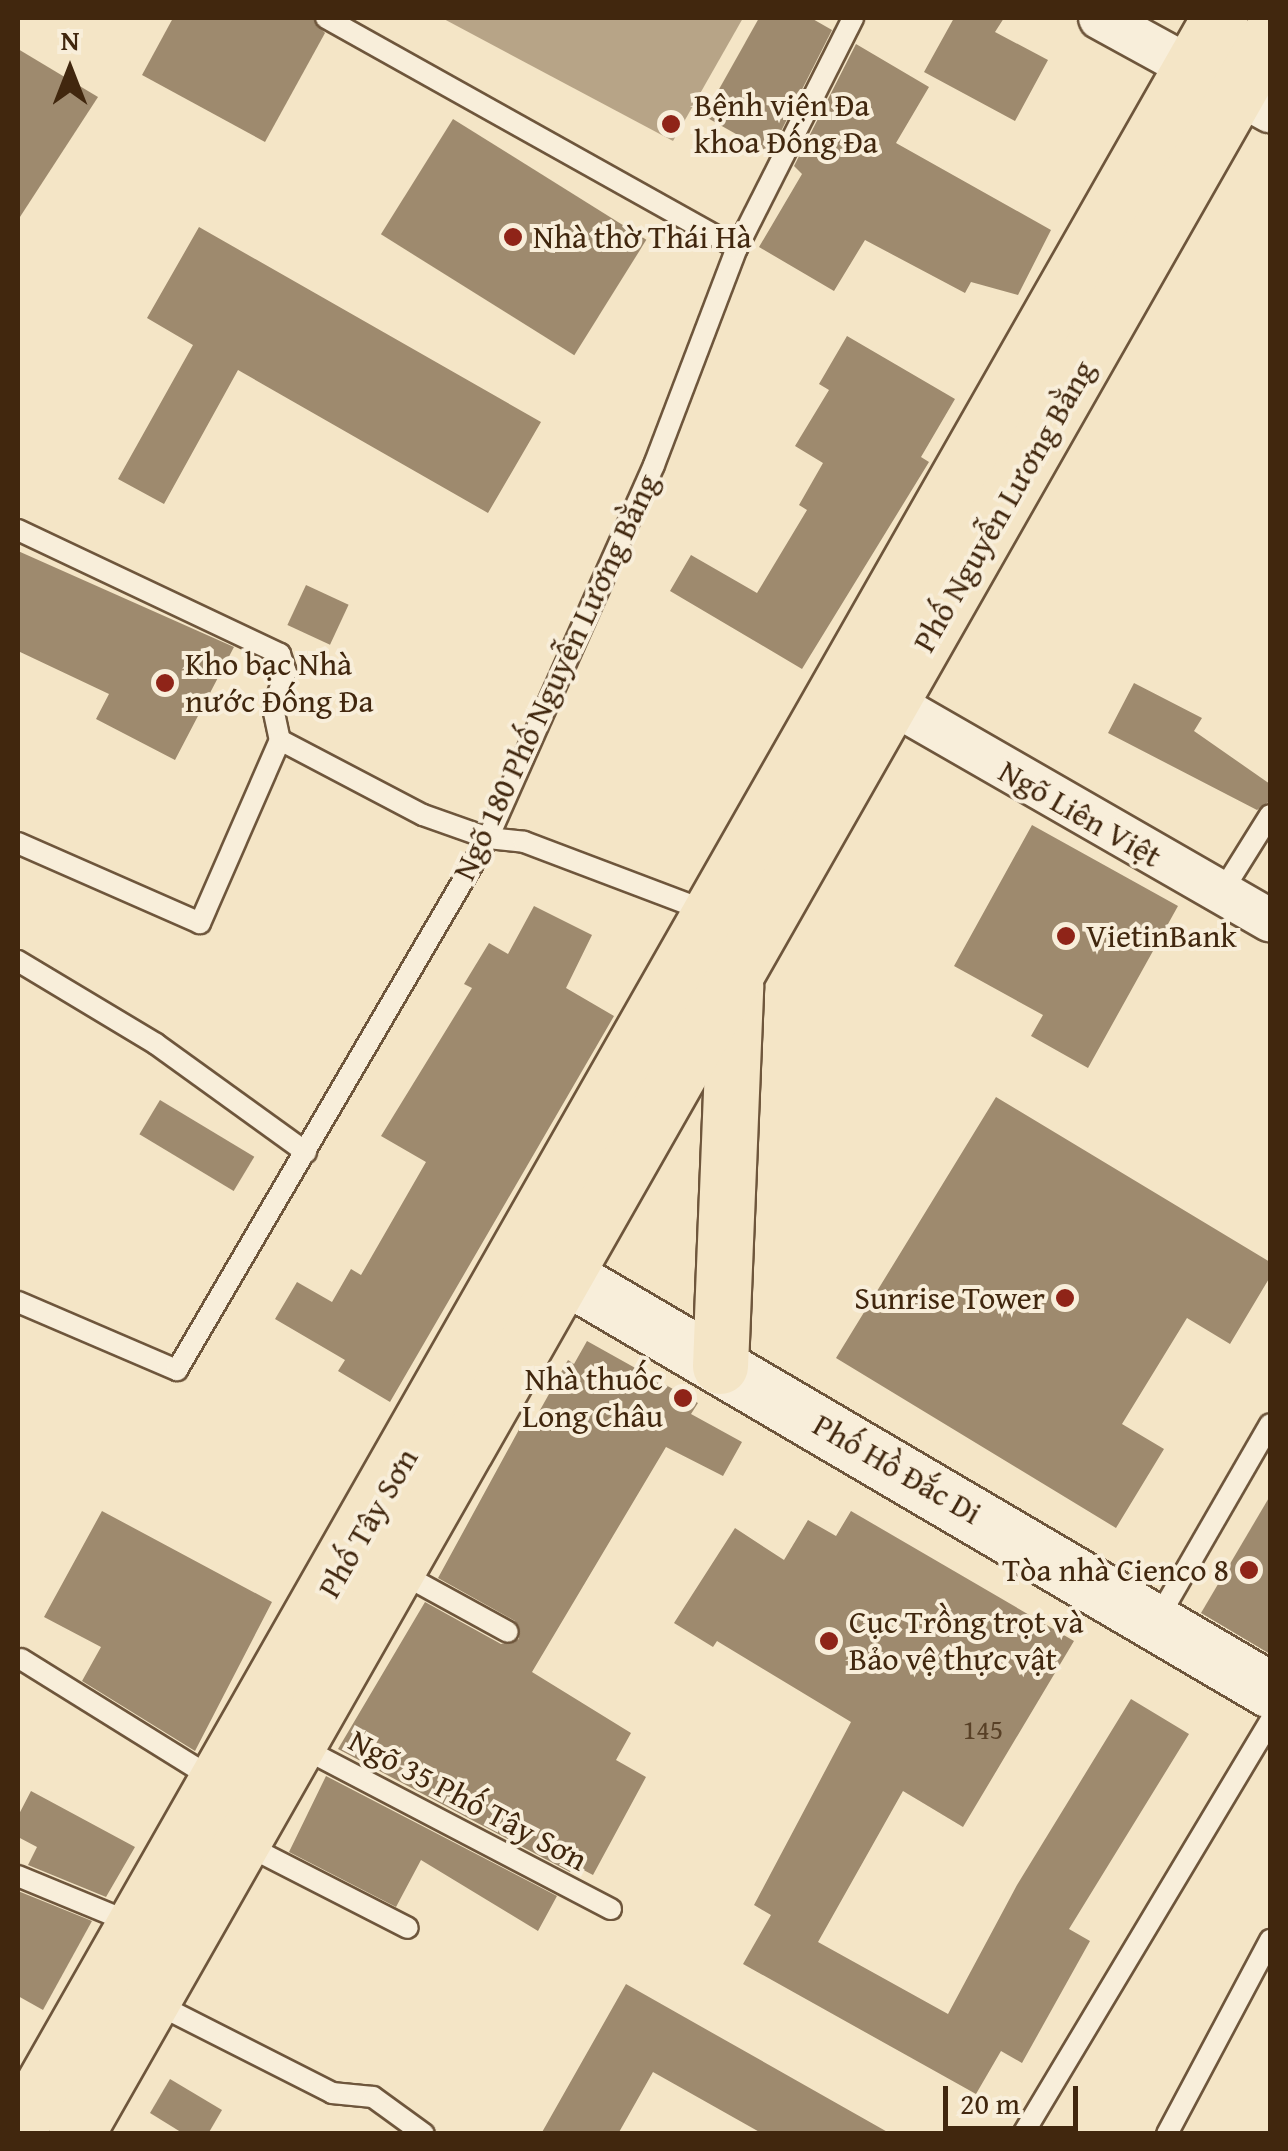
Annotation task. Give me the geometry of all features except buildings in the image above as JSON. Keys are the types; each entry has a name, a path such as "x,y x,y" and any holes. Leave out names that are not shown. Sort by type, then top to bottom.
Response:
{"main road":[{"name":"Phố Nguyễn Lương Bằng","path":"711,913 1219,18"},
{"name":"Phố Nguyễn Lương Bằng","path":"735,977 892,703 1254,103 1270,35"},
{"name":"Phố Tây Sơn","path":"76,2134 399,1572 711,913"},
{"name":"Phố Tây Sơn","path":"20,2122 220,1782 544,1263 735,977"},
{"path":"720,1366 735,977"}],"street":[{"path":"1100,18 1254,103"},
{"name":"Ngõ Liên Việt","path":"892,703 1220,896 1270,920"},
{"name":"Phố Hồ Đắc Di","path":"544,1263 1157,1620 1270,1690"}],"lane":[{"path":"326,18 738,248"},
{"name":"Ngõ 180 Phố Nguyễn Lương Bằng","path":"18,1302 177,1370 488,838 654,465 738,248 853,18"},
{"path":"18,530 280,654 286,672 272,708 280,740 200,923 18,843"},
{"path":"280,740 422,815 488,838 524,842 711,913"},
{"path":"1220,896 1270,816"},
{"path":"18,961 156,1044 306,1152"},
{"path":"1157,1620 1270,1424"},
{"path":"399,1572 508,1632"},
{"path":"21,1660 220,1782"},
{"path":"1023,2134 1270,1721"},
{"name":"Ngõ 35 Phố Tây Sơn","path":"297,1745 612,1909"},
{"path":"241,1842 408,1928"},
{"path":"18,1876 138,1926"},
{"path":"1167,2134 1270,1940"},
{"path":"152,2001 332,2093 373,2096 424,2134"}],"shaded area":[{"path":"442,18 743,18 673,141"}],"place":[{"name":"Bệnh viện Đa khoa Đống Đa","path":"671,124"},
{"name":"Nhà thờ Thái Hà","path":"513,237"},
{"name":"Kho bạc Nhà nước Đống Đa","path":"165,683"},
{"name":"VietinBank","path":"1066,936"},
{"name":"Sunrise Tower","path":"1065,1298"},
{"name":"Nhà thuốc Long Châu","path":"683,1398"},
{"name":"Tòa nhà Cienco 8","path":"1249,1570"},
{"name":"Cục Trồng trọt và Bảo vệ thực vật","path":"829,1641"}]}
